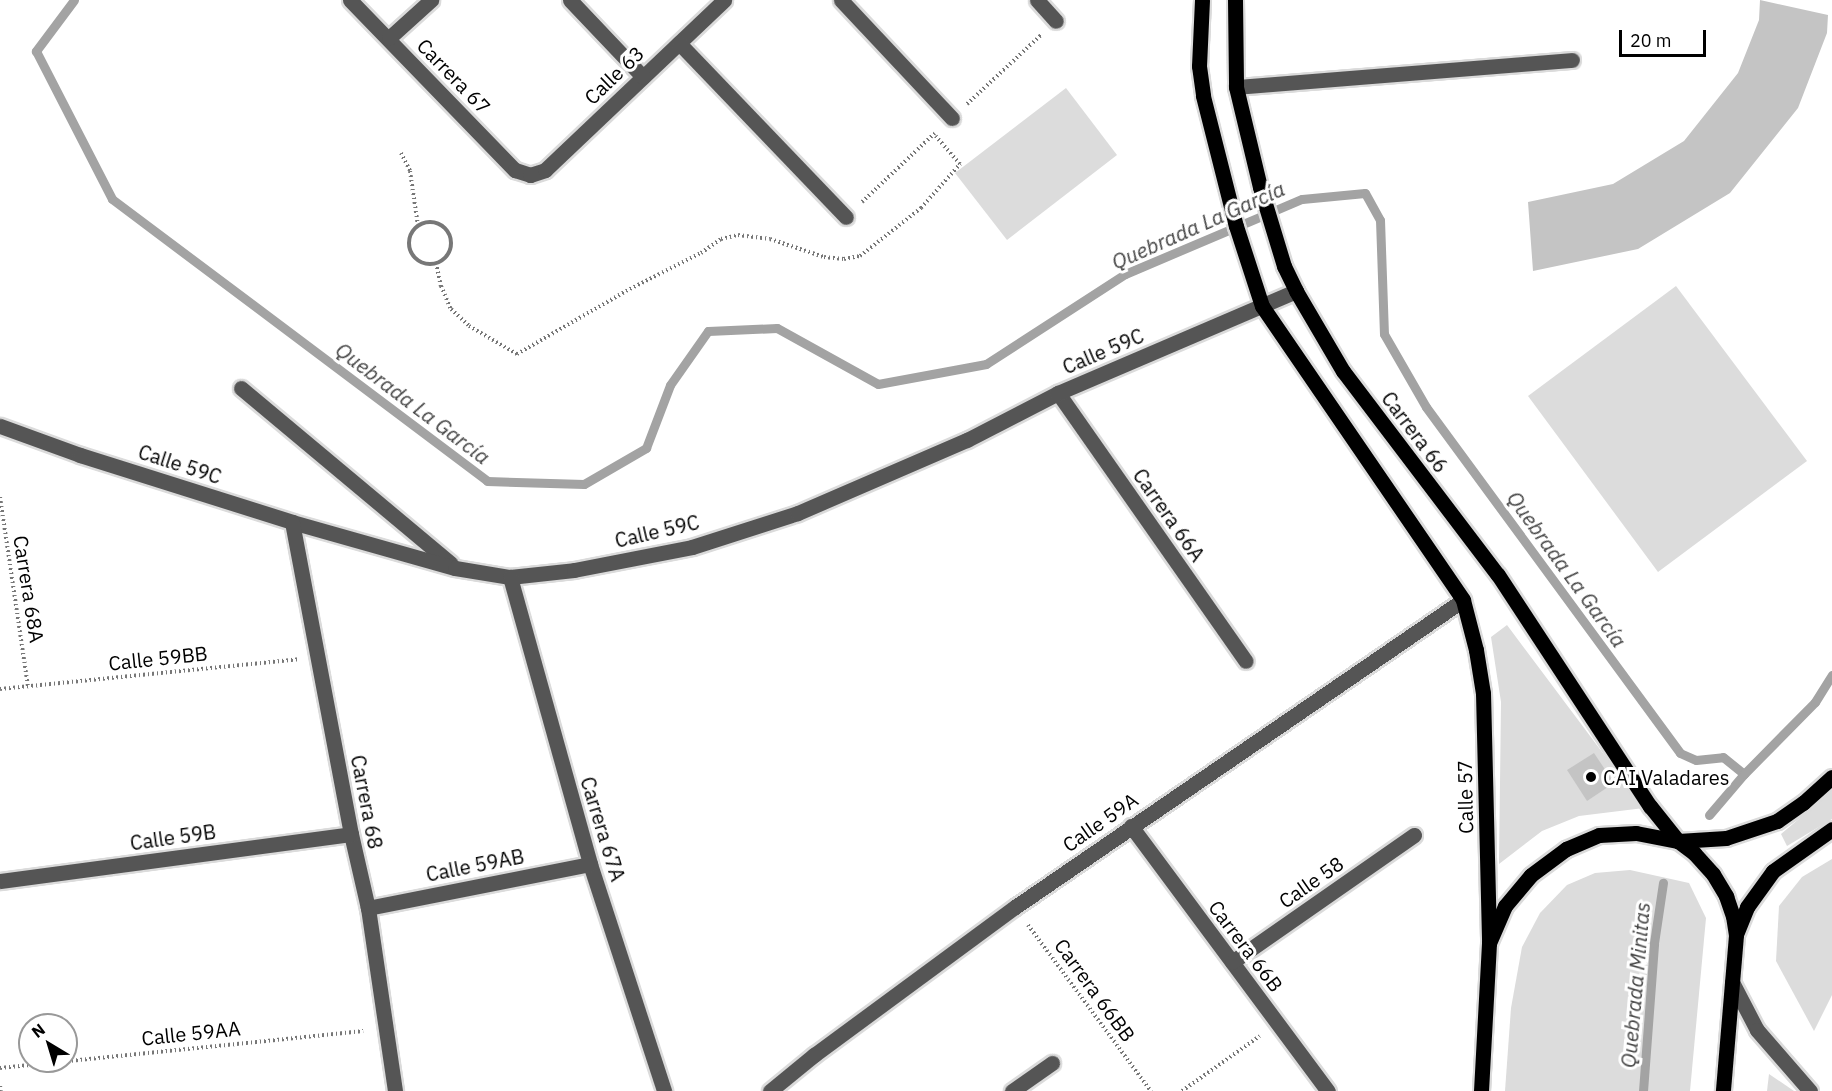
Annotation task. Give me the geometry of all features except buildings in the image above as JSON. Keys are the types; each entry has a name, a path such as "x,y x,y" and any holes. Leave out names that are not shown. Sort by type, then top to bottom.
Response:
{"main road":[{"path":"1202,0 1199,66 1201,86 1228,195 1250,272 1263,306 1463,600"},
{"name":"Carrera 66","path":"1235,0 1236,87 1260,187 1284,266 1296,291 1342,371 1498,575 1629,776 1678,841 1694,853 1713,874 1726,897 1733,916 1736,935"},
{"name":"Calle 57","path":"1463,600 1476,650 1483,693 1489,943 1481,1091"},
{"path":"1489,943 1505,906 1531,875 1566,849 1599,835 1635,833 1678,841 1726,838 1777,821 1803,803 1832,777"},
{"path":"1723,1091 1736,935 1747,907 1773,871 1832,829"}],"street":[{"name":"Carrera 67","path":"350,0 515,170 530,175"},
{"path":"389,38 431,0"},
{"path":"570,0 643,77"},
{"name":"Calle 63","path":"530,175 545,170 724,0"},
{"path":"841,0 952,118"},
{"path":"1037,0 1056,21"},
{"path":"679,43 846,217"},
{"path":"1236,87 1572,60"},
{"name":"Calle 59C","path":"0,426 80,455 292,522 455,568 510,577 574,570 692,547 798,513 967,440 1058,393 1296,291"},
{"path":"241,388 455,568"},
{"name":"Carrera 66A","path":"1058,393 1246,661"},
{"name":"Carrera 68","path":"292,522 351,834 368,908 395,1091"},
{"name":"Carrera 67A","path":"510,577 590,864 664,1091"},
{"name":"Calle 59A","path":"770,1091 833,1041 1015,907 1463,600"},
{"name":"Carrera 66B","path":"1131,826 1328,1091"},
{"name":"Calle 59B","path":"0,881 351,834"},
{"name":"Calle 58","path":"1232,963 1414,835"},
{"name":"Calle 59AB","path":"368,908 590,864"},
{"path":"1732,982 1757,1030 1810,1091"},
{"path":"1012,1091 1052,1063"}],"path":[{"path":"436,264 441,286 451,309 469,326 517,354 626,291 701,253 721,239 738,235 770,239 824,257 844,259 860,256 921,208 960,164 934,134"},
{"path":"401,153 410,171 418,226 409,241 409,249 421,263 436,264 443,260 451,247 448,232 435,222 418,226"},
{"name":"Carrera 68A","path":"0,497 28,686"},
{"name":"Calle 59BB","path":"0,689 318,657"},
{"name":"Carrera 66BB","path":"1015,907 1151,1091"},
{"path":"1182,1091 1278,1024"},
{"name":"Calle 59AA","path":"0,1068 386,1029"},
{"path":"0,1086 1,1091"}],"shaded area":[{"path":"1066,88 1117,155 1007,240 955,173"},
{"path":"1676,286 1807,461 1658,572 1528,396"},
{"path":"1507,625 1644,808 1579,816 1542,831 1499,864 1501,702 1491,637"},
{"path":"1832,791 1832,819 1787,846 1781,834"},
{"path":"1832,859 1832,995 1814,1031 1776,961 1779,906 1802,877"},
{"path":"1630,870 1689,883 1706,918 1690,1091 1505,1091 1511,1008 1522,947 1540,913 1567,885 1595,873"},
{"path":"1769,1074 1794,1091 1767,1091"}],"waterway":[{"name":"Quebrada La García","path":"74,0 36,51 112,199 487,481 584,484 646,448 670,385 708,331 777,328 878,384 986,364 1125,274 1302,199 1365,193 1380,220 1384,334 1426,407 1680,753 1696,760 1723,757 1744,774"},
{"name":"Quebrada La García","path":"1709,815 1744,774 1815,702 1832,675"},
{"name":"Quebrada Minitas","path":"1643,1091 1654,943 1663,883"}],"place":[{"name":"CAI Valadares","path":"1591,777"}]}
